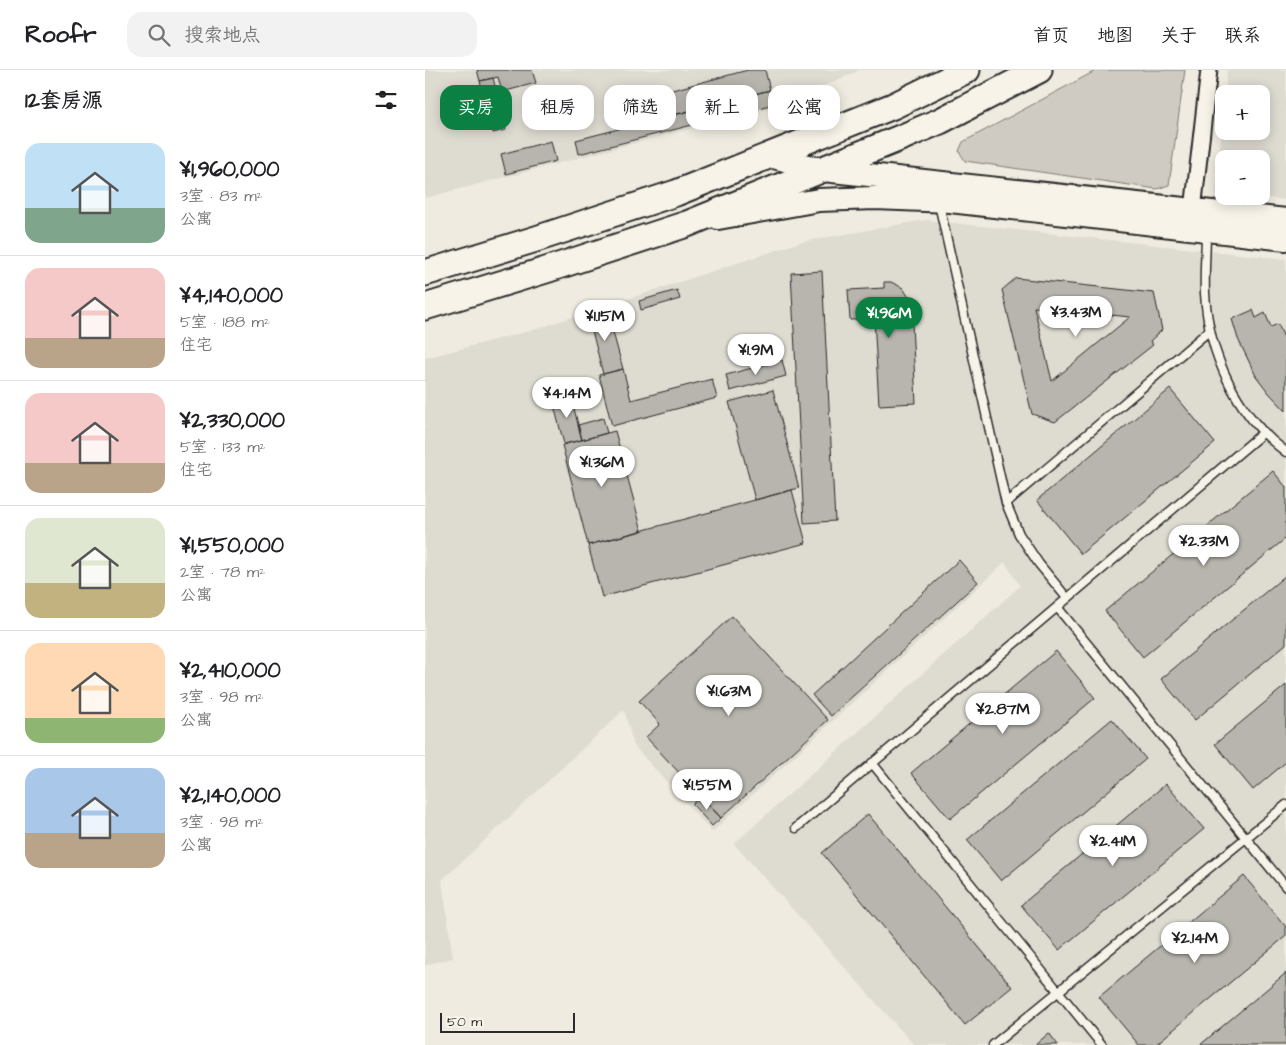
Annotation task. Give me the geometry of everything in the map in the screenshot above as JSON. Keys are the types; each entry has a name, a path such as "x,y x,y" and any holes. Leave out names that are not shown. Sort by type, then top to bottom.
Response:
{"main road":[{"path":"425,273 676,193 893,106 967,70"},
{"path":"425,307 687,224 940,121 1039,70"},
{"path":"770,156 823,170 1286,220"},
{"path":"687,224 819,200 875,198 939,201 1286,239"}],"street":[{"path":"1193,210 1209,70"}],"lane":[{"path":"939,201 1006,502 1019,534 1039,564 1067,598"},
{"path":"1205,230 1205,293 1210,330 1222,368 1233,391 1248,413 1263,432 1286,452"},
{"path":"1006,502 1210,330"},
{"path":"796,828 1263,432"},
{"path":"1057,606 1286,887"},
{"path":"872,763 1102,1045"},
{"path":"993,1045 1286,805"}],"shaded area":[{"path":"425,70 860,70 826,85 768,85 768,108 758,111 758,85 686,85 686,130 425,198"},
{"path":"1097,70 1185,70 1169,185 1157,189 965,161 959,151 963,142"},
{"path":"1227,70 1286,70 1286,200 1270,198 1270,150 1220,150 1221,140 1270,140 1270,85 1226,85"},
{"path":"925,220 1286,259 1286,1045 914,1045 734,844 1020,586 1005,562 712,832 634,746 624,710 442,880 453,958 425,965 425,358 533,330 801,242"}],"building":[{"path":"477,70 532,70 536,83 522,85 522,87 512,89 512,85 500,85 498,77 480,81"},
{"path":"748,70 765,70 769,85 768,91 758,93 758,85 691,85"},
{"path":"493,78 495,85 481,85 480,81"},
{"path":"686,86 686,112 676,115 676,89"},
{"path":"768,91 768,106 758,108 758,93"},
{"path":"686,112 686,127 676,129 676,114"},
{"path":"492,130 506,130 493,133"},
{"path":"615,130 673,130 579,154 576,140"},
{"path":"551,141 556,161 506,174 501,154"},
{"path":"822,271 835,521 804,523 791,273"},
{"path":"1016,278 1154,293 1162,330 1150,341 1153,345 1055,422 1032,414 1002,290","holes":["1034,307 1130,317 1052,381"]},
{"path":"884,282 891,282 903,288 911,304 916,403 879,405 874,319 850,320 848,290 884,288"},
{"path":"677,290 680,299 641,310 639,301"},
{"path":"607,310 623,369 603,374 588,315"},
{"path":"1253,310 1256,318 1265,313 1271,327 1278,324 1286,342 1286,411 1256,376 1238,339 1232,319"},
{"path":"782,360 786,376 730,391 726,375"},
{"path":"623,369 631,400 712,379 717,398 612,426 599,375"},
{"path":"1170,389 1215,443 1081,554 1037,500"},
{"path":"773,390 799,488 755,500 729,402"},
{"path":"570,393 582,440 564,444 552,398"},
{"path":"603,418 607,433 582,440 578,425"},
{"path":"615,431 642,531 588,545 562,445"},
{"path":"1273,471 1286,487 1286,538 1143,657 1105,611"},
{"path":"792,490 806,543 602,597 588,545"},
{"path":"959,560 978,582 831,716 812,695"},
{"path":"1286,575 1286,644 1195,720 1161,679"},
{"path":"732,616 828,720 721,818 646,737 660,724 639,701"},
{"path":"1056,651 1095,698 950,819 911,773"},
{"path":"1286,685 1286,762 1253,790 1215,744"},
{"path":"1112,719 1146,759 1001,881 967,840"},
{"path":"1166,784 1204,829 1059,950 1021,905"},
{"path":"701,796 721,818 712,826 692,804"},
{"path":"868,814 1012,987 965,1025 822,853"},
{"path":"1244,876 1286,927 1286,936 1155,1045 1139,1045 1099,997"},
{"path":"1286,973 1286,1045 1200,1045"},
{"path":"1049,1033 1058,1045 1035,1045"}]}
